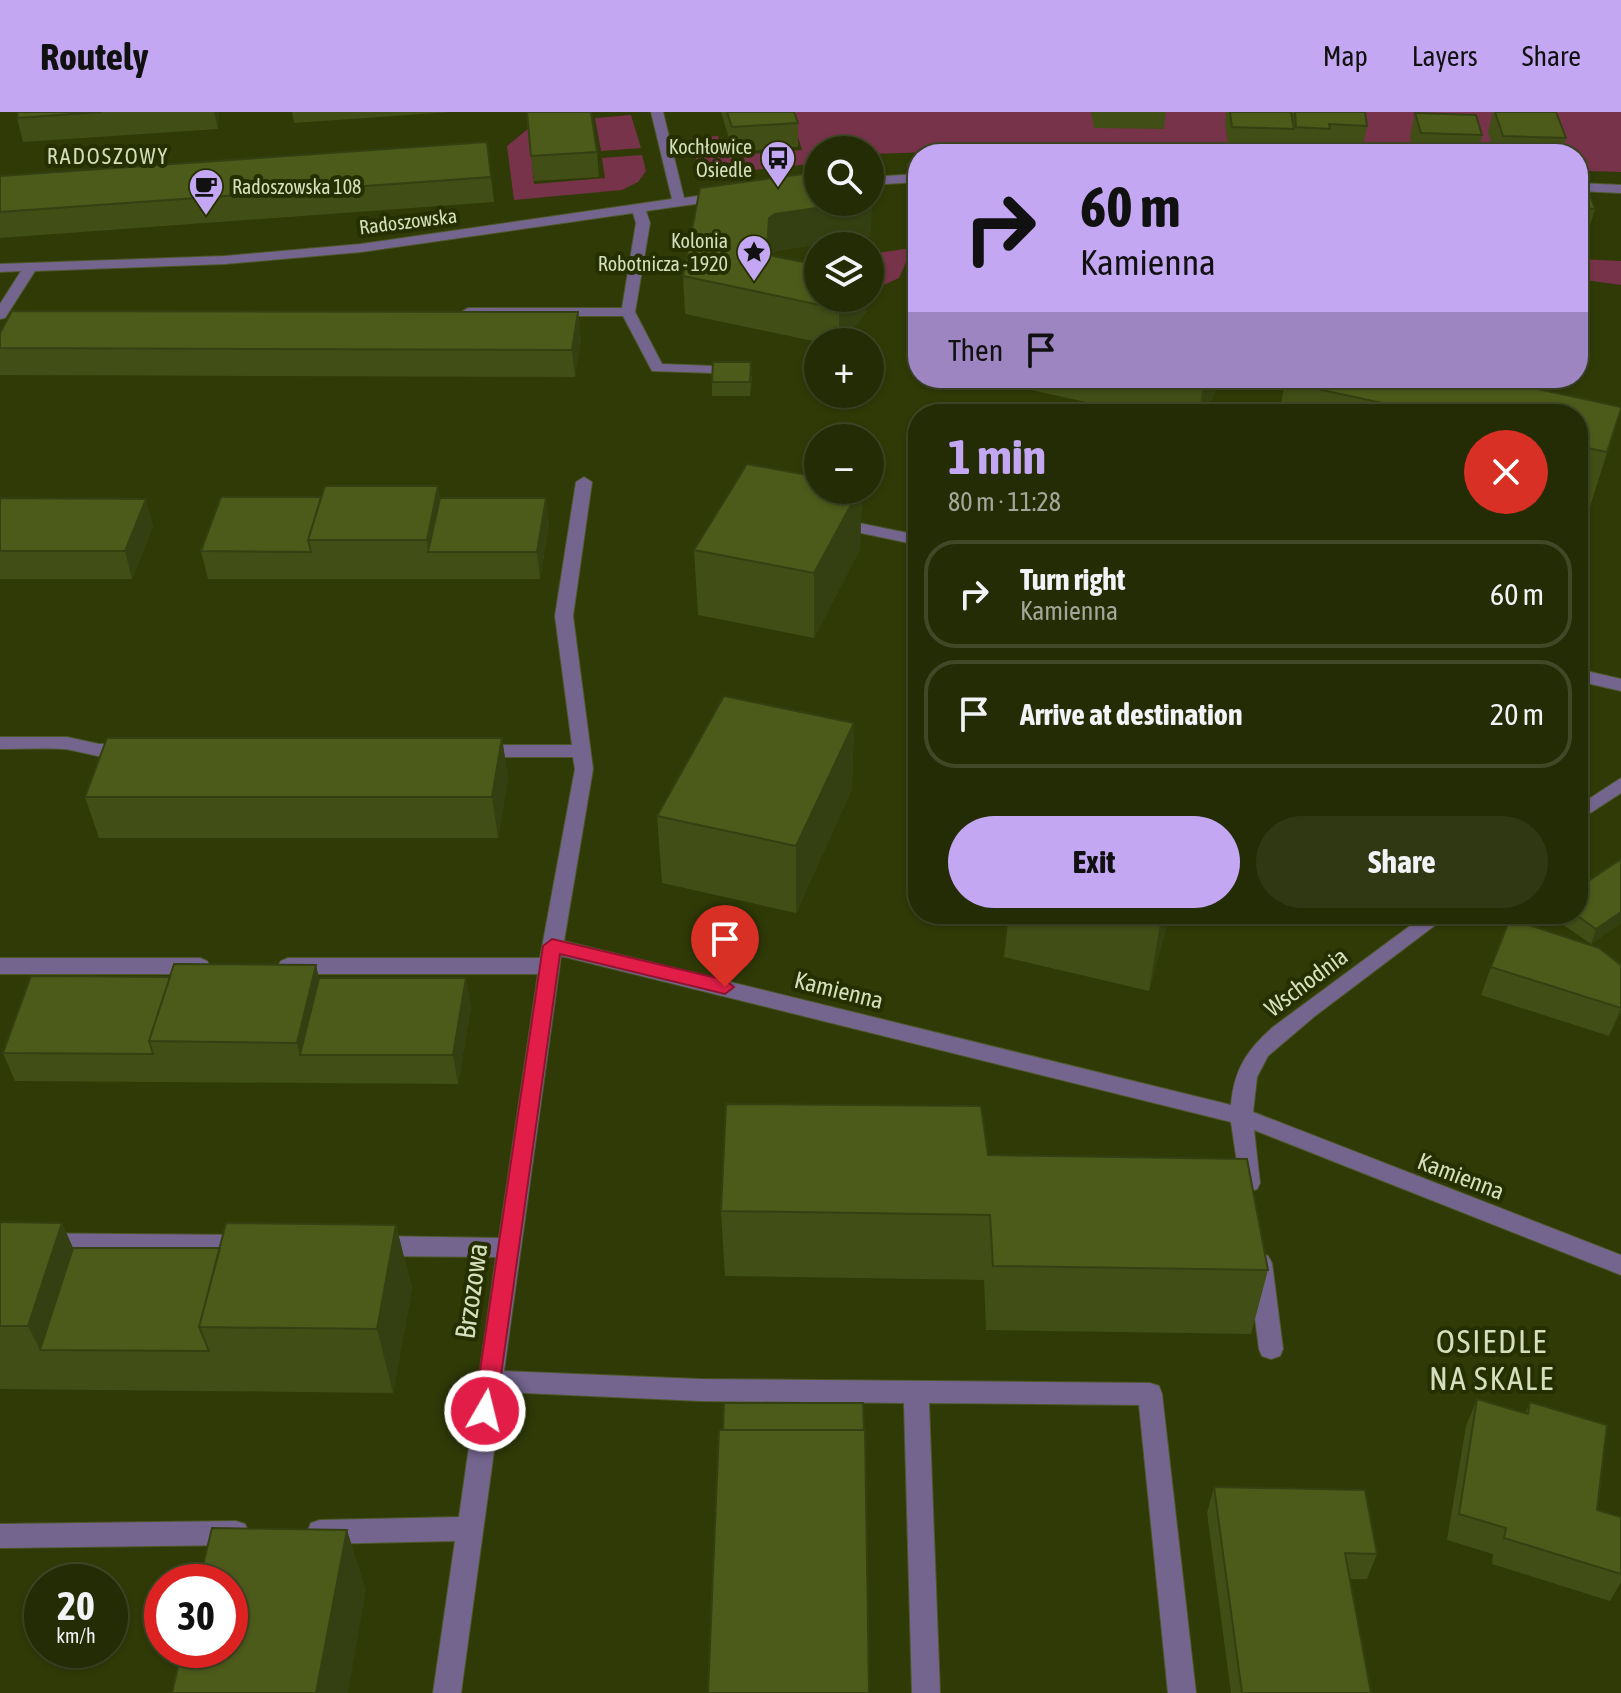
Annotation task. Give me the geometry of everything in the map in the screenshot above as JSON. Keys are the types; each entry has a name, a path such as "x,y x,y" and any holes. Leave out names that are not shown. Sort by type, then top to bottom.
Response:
{"street":[{"path":"657,112 679,202"},
{"path":"884,180 908,179"},
{"path":"1588,187 1621,189"},
{"name":"Radoszowska","path":"0,268 225,260 348,249 736,194"},
{"path":"638,208 643,223 628,312 657,368 743,371"},
{"path":"0,315 30,268"},
{"path":"458,312 628,312"},
{"path":"550,956 584,769 564,616 584,482"},
{"path":"816,519 908,538"},
{"path":"1588,677 1621,685"},
{"path":"0,743 67,743 99,750 146,750"},
{"path":"457,751 582,751"},
{"path":"1588,808 1621,784"},
{"name":"Wschodnia","path":"1252,1209 1240,1116 1251,1060 1279,1034 1427,924"},
{"name":"Kamienna","path":"267,966 550,956 1240,1116 1621,1265"},
{"name":"Brzozowa","path":"447,1693 550,956"},
{"path":"0,966 220,966"},
{"path":"1257,1240 1271,1349"},
{"path":"0,1243 269,1245"},
{"path":"349,1246 507,1248"},
{"path":"489,1381 700,1390 1150,1394 1182,1693"},
{"path":"916,1391 926,1693"},
{"path":"297,1532 468,1529"},
{"path":"0,1536 265,1532"}],"shaded area":[{"path":"790,112 1621,112 1621,172 1589,171 1588,144 908,144 908,153 884,154 884,136 804,136 804,165 719,174 699,171 691,138 718,136 723,156 802,150"},
{"path":"631,115 641,148 601,151 595,118"},
{"path":"529,128 534,184 605,178 602,158 642,155 646,171 638,182 622,190 514,200 507,146"},
{"path":"908,249 908,257 899,278 884,285 884,252"},
{"path":"1588,259 1621,261 1621,285 1588,280"}],"building":[{"path":"18,112 102,112 17,118"},
{"path":"527,112 591,112 597,152 531,156"},
{"path":"727,112 794,112 798,123 732,127"},
{"path":"1230,112 1291,112 1294,129 1232,127"},
{"path":"1295,112 1365,112 1367,126 1329,124 1330,129 1296,127"},
{"path":"1495,112 1556,112 1566,138 1503,136"},
{"path":"1415,113 1476,115 1482,135 1421,133"},
{"path":"487,142 491,177 0,212 0,176"},
{"path":"804,174 804,210 775,214 769,218 767,250 773,256 804,262 804,302 683,276 700,188"},
{"path":"1588,189 1595,209 1588,209"},
{"path":"12,311 578,312 572,350 0,348 0,333"},
{"path":"713,362 751,362 750,382 712,382"},
{"path":"1313,388 1533,388 1621,409 1607,452 1588,448 1588,404 1387,404"},
{"path":"747,464 804,474 804,504 851,504 814,573 694,550"},
{"path":"325,486 438,486 427,540 308,540"},
{"path":"221,497 321,497 308,540 311,552 201,551"},
{"path":"0,498 146,499 125,551 0,551"},
{"path":"440,498 546,498 537,552 428,552"},
{"path":"724,696 854,723 796,846 657,816"},
{"path":"107,738 502,738 492,797 85,797"},
{"path":"1621,859 1621,912 1596,929 1588,923 1588,881"},
{"path":"1508,924 1525,924 1599,948 1621,965 1621,1008 1491,967"},
{"path":"174,964 316,965 297,1043 149,1041"},
{"path":"31,976 170,977 149,1041 153,1054 3,1053"},
{"path":"319,978 466,978 453,1055 300,1055"},
{"path":"726,1104 981,1106 988,1155 1247,1159 1268,1270 993,1266 990,1215 721,1211"},
{"path":"0,1222 62,1223 28,1326 0,1326"},
{"path":"226,1223 396,1225 377,1329 199,1327"},
{"path":"73,1248 220,1248 199,1327 209,1351 40,1350"},
{"path":"1477,1399 1528,1414 1530,1402 1607,1425 1597,1510 1621,1517 1621,1574 1504,1538 1506,1528 1459,1514"},
{"path":"724,1403 863,1403 864,1430 723,1430"},
{"path":"719,1430 865,1430 869,1693 708,1693"},
{"path":"1214,1487 1365,1490 1377,1554 1345,1553 1371,1693 1242,1693"},
{"path":"212,1528 347,1530 316,1693 172,1693 178,1668 248,1668 248,1564 203,1564"}],"place":[{"name":"Kochłowice Osiedle","path":"778,189"},
{"name":"Radoszowska 108","path":"206,217"},
{"name":"Kolonia Robotnicza - 1920","path":"754,283"}],"district":[{"name":"RADOSZOWY","path":"108,156"},
{"name":"OSIEDLE NA SKALE","path":"1492,1360"}],"route":[{"path":"485,1411 552,946 725,987"}]}
